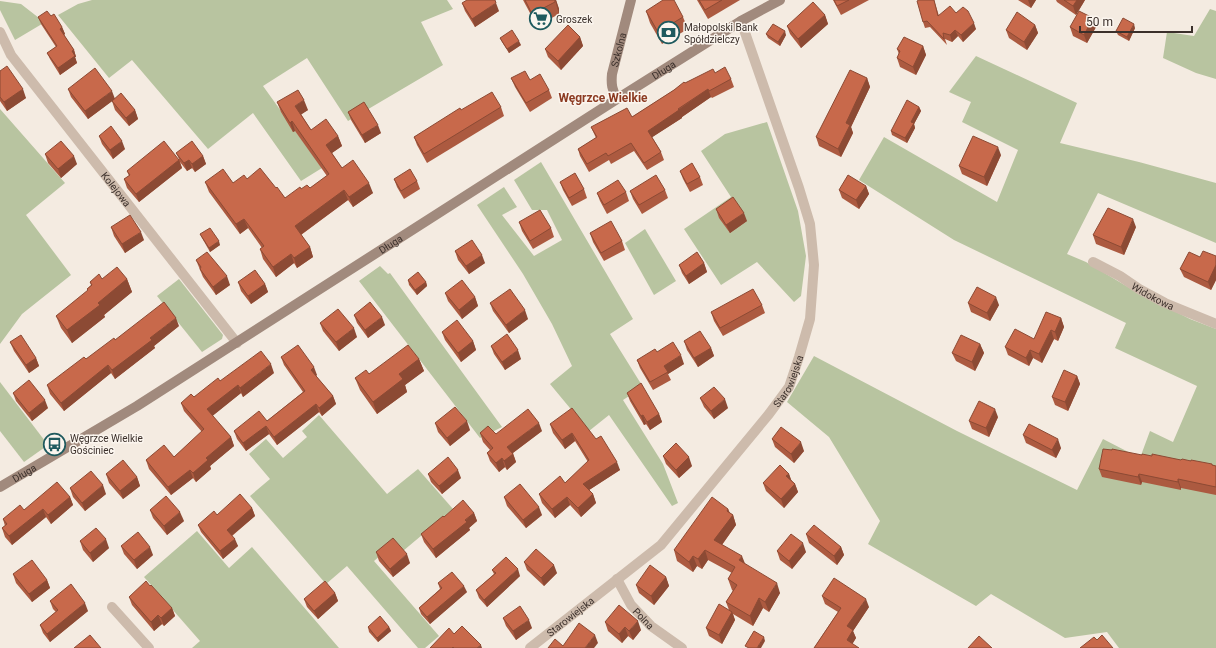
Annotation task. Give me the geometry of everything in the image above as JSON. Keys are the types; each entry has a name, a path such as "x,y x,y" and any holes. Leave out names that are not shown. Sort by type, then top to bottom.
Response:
{"street":[{"name":"Szkolna","path":"617,99 611,85 612,74 630,0"},
{"name":"Długa","path":"0,487 128,412 617,99 741,22 780,0"},
{"name":"Starowiejska","path":"530,648 661,545 769,414 789,387 810,319 814,265 810,224 741,22"},
{"name":"Kolejowa","path":"0,32 11,55 237,343"},
{"name":"Widokowa","path":"1093,262 1165,303 1216,324"},
{"name":"Polna","path":"617,579 630,605 651,626 682,648"},
{"path":"112,607 149,648"}],"green space":[{"path":"92,0 447,0 453,9 421,22 443,65 348,121 307,58 263,86 322,168 301,181 253,113 208,149 132,60 109,78 58,15 78,4"},
{"path":"0,1 21,4 39,18 52,18 15,40 0,10"},
{"path":"1210,9 1216,11 1216,79 1196,73 1163,58 1167,32 1194,36"},
{"path":"976,56 1077,103 1060,143 1139,162 1216,183 1216,243 1098,193 1067,254 1086,262 1133,290 1190,319 1216,329 1216,648 1119,648 1107,632 1065,638 991,594 976,606 868,544 880,521 829,437 787,402 814,356 957,431 1077,490 1103,439 1140,458 1150,431 1173,442 1197,386 1115,348 1126,323 954,240 859,180 884,137 997,202 1018,150 962,122 971,102 949,92"},
{"path":"0,109 65,183 26,215 71,275 22,314 0,344"},
{"path":"767,122 798,211 806,256 801,296 794,302 757,262 721,285 684,229 731,197 701,151 725,134"},
{"path":"541,162 633,319 610,334 643,387 623,400 663,464 678,503 672,506 609,415 589,431 550,384 572,366 552,324 523,274 477,205 504,187 517,207 502,215 534,256 562,240 547,210 532,210 514,180"},
{"path":"645,229 676,281 654,295 625,243"},
{"path":"380,266 388,274 390,273 502,427 480,438 359,281"},
{"path":"179,279 223,335 222,339 202,352 157,296"},
{"path":"0,382 48,445 24,462 0,431"},
{"path":"319,415 387,494 418,469 453,509 403,551 395,543 374,561 439,636 425,648 418,648 347,566 326,584 250,496 270,479 249,454 266,439 283,458 307,437 302,431"},
{"path":"197,531 229,568 252,547 339,648 192,648 200,641 144,577"}],"building":[{"path":"467,0 495,0 496,3 472,19 462,3"},
{"path":"525,0 555,0 555,2 532,14"},
{"path":"663,0 674,0 683,17 658,32 646,11"},
{"path":"699,0 722,0 705,10"},
{"path":"834,0 849,0 837,6"},
{"path":"934,0 938,16 950,6 956,13 963,7 968,11 974,23 961,35 955,30 950,35 943,33 944,39 927,21 923,22 917,1"},
{"path":"1064,0 1077,0 1073,6"},
{"path":"813,2 825,15 798,39 787,26"},
{"path":"47,11 51,16 54,14 62,27 60,29 74,50 72,51 75,56 58,68 47,53 57,46 38,17"},
{"path":"1079,11 1093,18 1084,35 1070,27"},
{"path":"1017,12 1035,25 1024,42 1006,30"},
{"path":"1123,18 1134,24 1127,37 1116,31"},
{"path":"773,24 785,31 778,42 766,34"},
{"path":"568,25 580,37 558,61 545,49"},
{"path":"512,30 519,41 507,49 500,38"},
{"path":"904,37 923,46 913,67 897,58 900,51 897,49"},
{"path":"7,66 23,89 4,102 0,97 0,71"},
{"path":"725,67 731,79 709,91 708,89 648,131 661,152 644,163 631,143 608,156 606,153 587,164 578,149 597,137 591,127 627,108 632,117 684,82 685,83 713,69 715,73"},
{"path":"95,68 112,91 85,111 68,89"},
{"path":"850,70 867,78 846,123 850,125 838,149 816,137"},
{"path":"525,71 530,80 540,74 549,90 526,103 511,78"},
{"path":"298,90 304,100 295,106 311,130 326,119 338,136 326,145 342,168 353,160 369,183 349,197 344,190 295,226 310,247 294,258 291,254 273,267 260,249 264,246 244,219 236,224 205,182 223,169 233,183 244,175 247,179 260,168 285,198 300,187 301,189 307,185 310,188 329,174 292,121 290,123 277,102"},
{"path":"492,92 501,107 424,154 414,137 460,108 461,110"},
{"path":"121,93 135,110 126,118 112,101"},
{"path":"907,100 919,107 911,122 914,123 905,138 891,131"},
{"path":"364,102 378,125 362,135 348,112"},
{"path":"111,126 122,141 110,150 99,136"},
{"path":"973,136 998,147 984,177 959,166"},
{"path":"61,141 74,156 58,169 45,154"},
{"path":"164,141 179,160 136,194 124,179 130,175 127,171"},
{"path":"192,141 203,156 192,164 189,160 184,163 176,153"},
{"path":"692,163 700,177 687,184 680,171"},
{"path":"410,169 417,181 401,191 394,179"},
{"path":"575,173 584,189 569,198 560,182"},
{"path":"656,175 665,190 639,205 630,191"},
{"path":"848,175 866,186 856,200 839,190"},
{"path":"618,180 626,192 604,205 597,193"},
{"path":"733,197 744,213 726,225 716,209"},
{"path":"1108,208 1133,219 1121,247 1093,235"},
{"path":"540,210 551,228 530,241 519,222"},
{"path":"130,215 141,232 122,244 111,227"},
{"path":"611,221 622,241 601,253 590,233"},
{"path":"210,228 219,241 209,248 200,234"},
{"path":"472,240 482,255 466,266 455,251"},
{"path":"1203,251 1216,256 1216,265 1208,282 1180,269 1189,252 1200,257"},
{"path":"207,252 227,276 213,287 200,269 201,267 196,260"},
{"path":"697,252 704,263 686,276 679,265"},
{"path":"117,267 127,279 98,303 100,305 67,330 56,316 88,290 87,289 92,285 90,282 99,274 102,279"},
{"path":"255,270 265,284 248,296 238,282"},
{"path":"418,272 426,282 415,290 408,280"},
{"path":"462,280 475,297 459,310 445,293"},
{"path":"977,287 996,297 987,313 968,303"},
{"path":"510,289 525,310 506,325 490,303"},
{"path":"753,289 762,305 720,328 711,312"},
{"path":"164,302 176,318 150,338 152,340 112,370 108,365 61,403 47,385 84,357 86,359 114,338 115,340"},
{"path":"370,302 382,317 365,330 354,315"},
{"path":"338,309 354,328 336,342 320,323"},
{"path":"1046,312 1061,318 1055,332 1051,330 1039,354 1030,350 1026,358 1005,347 1015,329 1034,339"},
{"path":"457,320 473,341 458,353 442,332"},
{"path":"700,331 711,348 694,358 684,341"},
{"path":"507,334 518,350 502,362 491,346"},
{"path":"21,335 36,358 26,365 10,342"},
{"path":"961,335 980,344 972,362 952,353"},
{"path":"673,342 681,355 664,366 668,372 650,382 637,360 655,349 657,352"},
{"path":"298,345 314,367 311,370 333,396 319,408 316,404 274,437 266,426 243,443 234,431 259,411 267,421 305,391 281,357"},
{"path":"408,345 419,359 399,374 403,379 373,402 355,378 366,370 369,374"},
{"path":"261,351 271,364 240,388 238,385 207,409 231,437 206,458 208,460 193,473 190,470 168,487 146,460 164,445 174,457 204,429 181,403 191,394 194,397 218,378 220,381"},
{"path":"1064,370 1077,376 1065,402 1052,397"},
{"path":"29,380 45,400 29,413 13,393"},
{"path":"641,383 659,414 647,422 643,415 641,416 627,393"},
{"path":"714,387 725,399 711,411 700,398"},
{"path":"979,401 995,409 986,428 969,421"},
{"path":"455,407 467,421 447,438 435,423"},
{"path":"572,408 596,439 601,436 617,462 583,484 593,494 578,508 567,497 552,509 539,494 560,476 565,483 589,460 572,433 562,440 550,424"},
{"path":"528,409 539,423 507,447 513,454 504,461 502,458 496,463 487,453 493,448 480,433 488,426 496,434"},
{"path":"1029,424 1058,439 1052,450 1023,435"},
{"path":"781,427 801,442 791,454 772,439"},
{"path":"676,443 689,457 676,470 663,456"},
{"path":"1103,449 1112,449 1142,455 1152,456 1152,454 1212,464 1216,466 1216,487 1178,479 1178,482 1139,474 1138,477 1099,469"},
{"path":"448,457 458,470 439,486 428,474"},
{"path":"123,460 137,477 120,491 106,474"},
{"path":"780,465 789,474 786,476 795,484 781,499 763,483"},
{"path":"91,471 103,485 82,503 70,488"},
{"path":"57,482 70,497 48,515 43,509 9,536 2,528 7,524 3,519 20,505 24,510"},
{"path":"520,484 539,507 523,520 504,497"},
{"path":"240,494 252,508 227,530 235,539 220,551 198,525 214,511 217,515"},
{"path":"166,496 180,512 164,526 150,510"},
{"path":"712,497 728,509 727,511 733,515 714,540 742,556 739,560 777,583 765,602 759,598 750,616 726,602 737,585 728,579 735,567 705,550 698,559 693,556 689,562 674,550"},
{"path":"463,500 474,513 465,520 467,522 433,549 421,534 443,516 444,517"},
{"path":"814,525 841,547 834,556 806,534"},
{"path":"96,528 106,539 90,553 80,541"},
{"path":"138,532 150,547 134,560 121,546"},
{"path":"791,534 803,543 789,561 777,551"},
{"path":"393,538 407,554 390,569 376,552"},
{"path":"536,549 554,565 541,578 524,562"},
{"path":"506,557 518,569 484,600 476,590 496,573 492,570"},
{"path":"32,560 47,580 29,594 13,574"},
{"path":"650,565 666,577 651,596 636,585"},
{"path":"452,572 464,586 427,617 419,608 442,588 438,583"},
{"path":"834,578 866,599 847,626 853,630 847,640 859,648 814,648 841,608 822,596"},
{"path":"146,581 172,608 161,618 158,615 151,622 129,597"},
{"path":"325,581 335,593 314,611 304,599"},
{"path":"71,584 85,603 47,634 40,625 58,610 50,601"},
{"path":"719,604 732,612 719,635 706,628"},
{"path":"619,605 638,621 629,631 625,627 619,634 605,622"},
{"path":"520,606 529,620 513,631 503,618"},
{"path":"380,616 389,627 377,638 368,627"},
{"path":"579,623 595,635 585,648 548,648 555,639 563,646"},
{"path":"462,626 481,645 477,648 430,648 449,628 454,634"},
{"path":"754,631 764,637 757,648 749,648 745,646"},
{"path":"90,635 101,648 74,648"},
{"path":"1102,635 1113,648 1080,648 1094,637 1097,640"},
{"path":"979,636 992,648 968,648"}],"place":[{"name":"Groszek","path":"541,19"},
{"name":"Małopolski Bank Spółdzielczy","path":"669,33"},
{"name":"Węgrzce Wielkie Gościniec","path":"54,444"}],"district":[{"name":"Węgrzce Wielkie","path":"603,98"}]}
